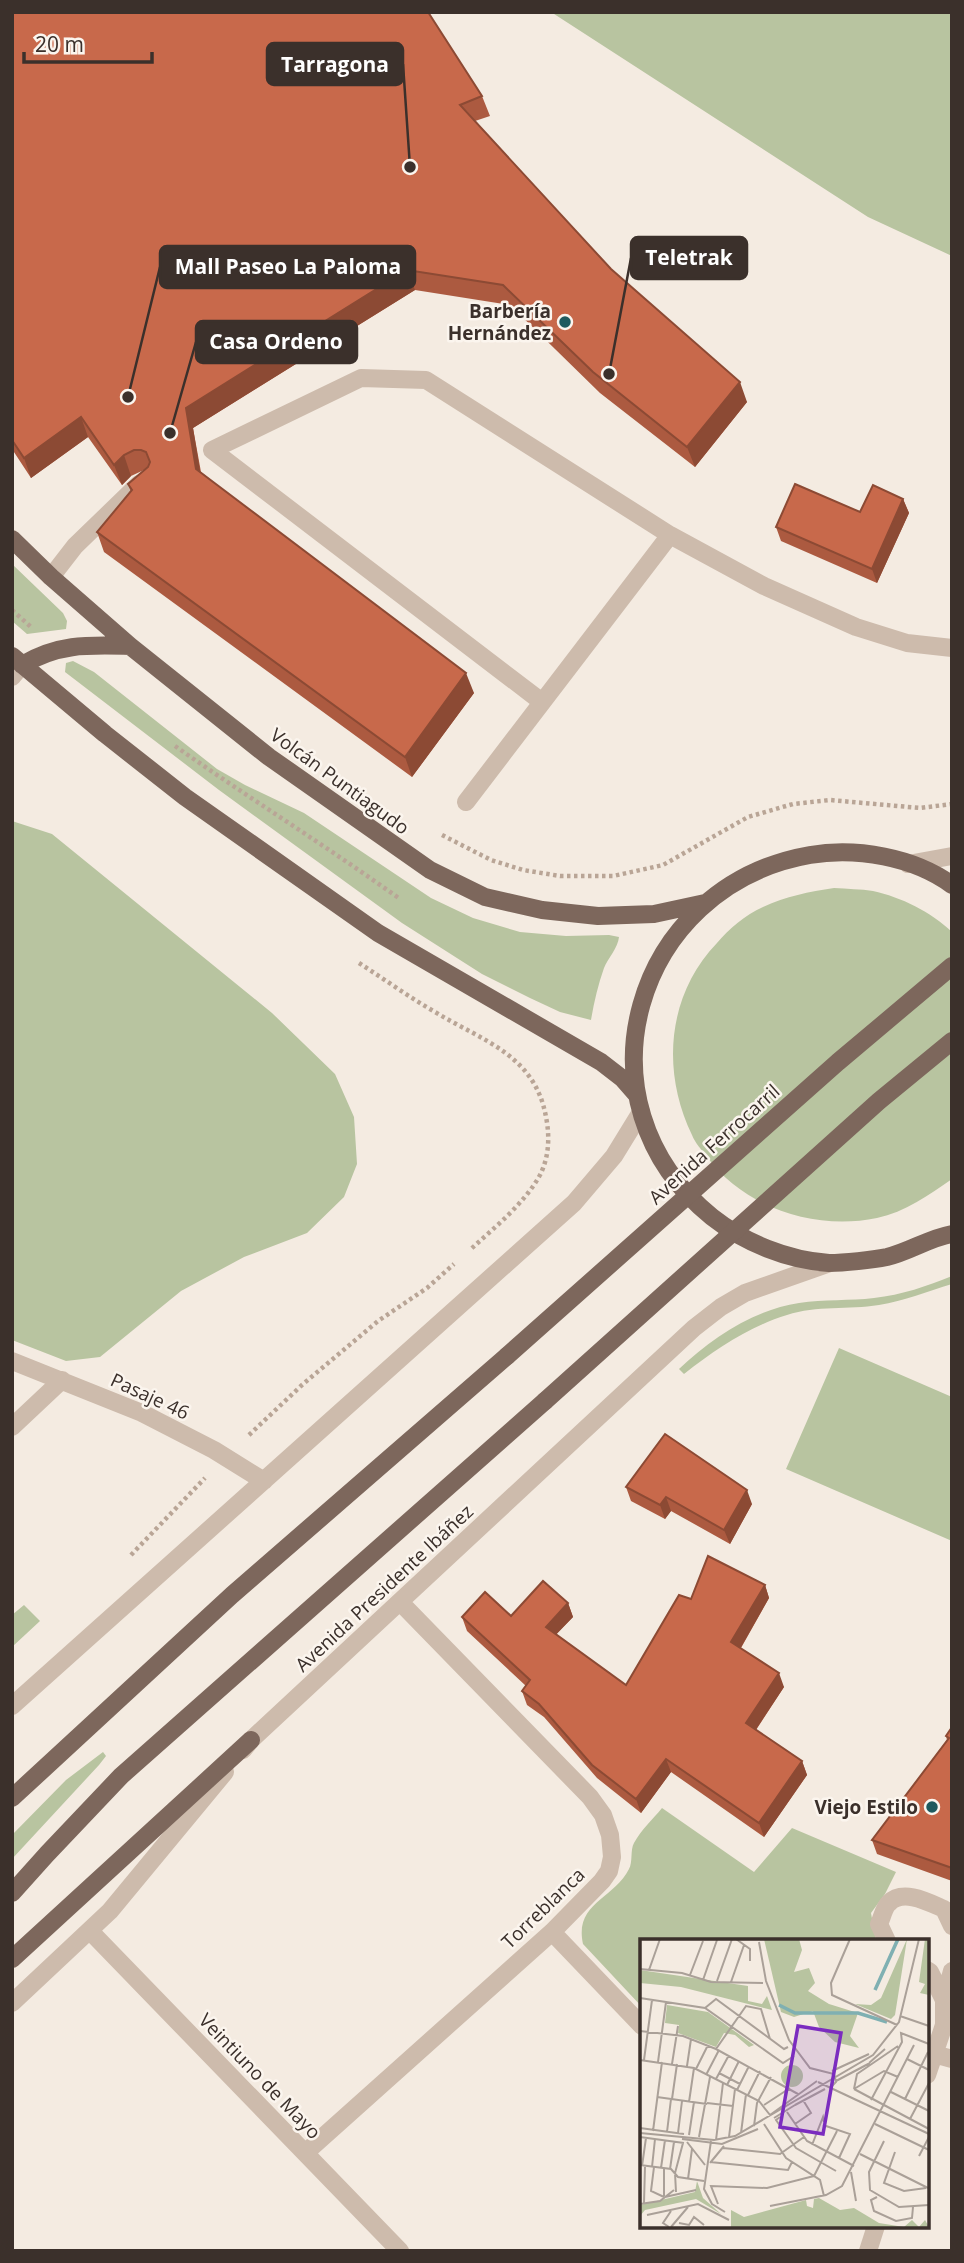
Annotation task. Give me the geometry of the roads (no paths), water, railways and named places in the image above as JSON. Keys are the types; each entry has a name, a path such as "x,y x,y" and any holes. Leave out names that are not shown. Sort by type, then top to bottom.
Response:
{"main road":[{"name":"Volcán Puntiagudo","path":"12,539 130,646 269,757 430,870 485,897 542,910 598,916 654,914 705,903"},
{"path":"130,646 72,646 38,655 16,666 185,797 378,933 584,1052 623,1079 639,1104"},
{"name":"Avenida Presidente Ibáñez","path":"948,1233 887,1257 830,1263 779,1254 732,1232 692,1200 660,1159 639,1104 634,1060 636,1025 645,990 660,957 680,928 705,903 743,876 782,860 824,853 856,853 908,864 952,886"},
{"name":"Avenida Ferrocarril","path":"12,1798 232,1595 507,1356 838,1062 952,966"},
{"name":"Avenida Presidente Ibáñez","path":"12,1893 121,1776 869,1110 952,1041"},
{"path":"12,1959 251,1740"}],"street":[{"path":"542,702 205,453 361,378 426,380 670,535 764,586 856,627 907,643 952,648"},
{"path":"51,577 75,546 139,484 146,481"},
{"path":"466,802 670,535"},
{"path":"908,864 952,856"},
{"path":"12,1706 574,1203 614,1156 639,1104"},
{"name":"Avenida Presidente Ibáñez","path":"12,2003 110,1911 251,1740 694,1328 745,1293 830,1263"},
{"name":"Pasaje 46","path":"12,1361 142,1413 226,1457 264,1481"},
{"path":"12,1427 62,1380"},
{"name":"Torreblanca","path":"305,2153 552,1932 602,1881 609,1871 612,1857 610,1835 603,1815 590,1797 400,1602"},
{"path":"886,1939 879,1924 889,1903 901,1896 922,1900 944,1909 952,1926"},
{"name":"Veintiuno de Mayo","path":"90,1931 400,2251"},
{"path":"552,1932 640,2024"},
{"path":"929,2073 943,2057 944,2000 952,1971"},
{"path":"929,1974 944,2000"},
{"path":"868,2251 875,2228"}],"place":[{"name":"Tarragona","path":"410,167"},
{"name":"Barbería Hernández","path":"565,322"},
{"name":"Teletrak","path":"609,374"},
{"name":"Mall Paseo La Paloma","path":"128,397"},
{"name":"Casa Ordeno","path":"170,433"},
{"name":"Viejo Estilo","path":"932,1807"}]}
